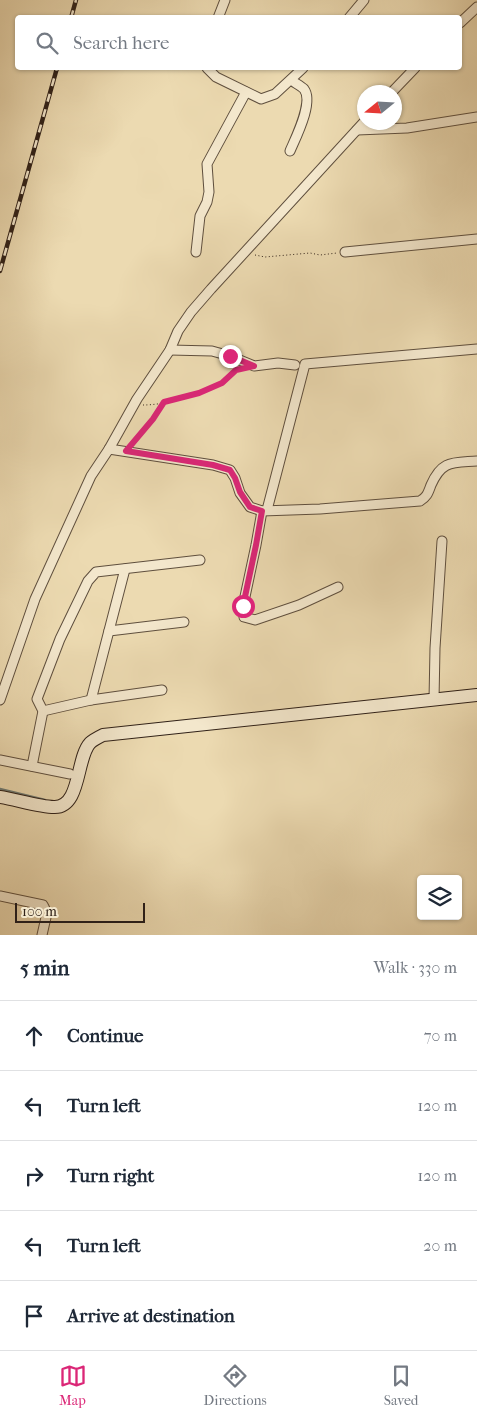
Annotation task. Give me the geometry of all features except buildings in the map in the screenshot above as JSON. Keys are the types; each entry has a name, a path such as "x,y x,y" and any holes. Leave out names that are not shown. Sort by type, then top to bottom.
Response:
{"street":[{"path":"219,15 225,0"},
{"path":"352,15 364,0"},
{"path":"462,21 477,7"},
{"path":"209,70 216,77 261,99 275,94 301,70"},
{"path":"399,85 413,70"},
{"path":"290,150 308,100 304,89 291,80"},
{"path":"196,252 200,216 207,202 209,192 207,164 246,92"},
{"path":"402,128 477,118"},
{"path":"0,700 35,599 91,476 109,449 133,405 170,350 178,331 191,312 357,130"},
{"path":"345,252 477,239"},
{"path":"338,588 299,605 255,620 244,617 243,606 264,511 305,364 477,349"},
{"path":"170,350 212,350 254,366 278,363 295,365"},
{"path":"109,449 213,465 230,470 240,492 250,507 264,511 320,509 420,501 426,497 437,472 442,467 453,462 477,460"},
{"path":"434,700 435,648 442,541"},
{"path":"32,766 42,711 37,699 60,639 88,581 96,572 200,560"},
{"path":"91,700 125,568"},
{"path":"108,631 184,622"},
{"path":"42,711 91,700 162,690"},
{"path":"0,797 55,808 65,803 74,792 83,755 90,743 103,735 477,695"},
{"path":"0,760 70,774"},
{"path":"0,896 43,905 47,913 42,935"}],"path":[{"path":"244,253 265,256 310,253 320,255 345,252"},
{"path":"133,405 149,405 199,393 222,383 236,370 254,366"},
{"path":"126,451 153,419 164,402"}],"waterway":[{"path":"0,789 45,800"}],"railway":[{"path":"72,15 76,0"},
{"path":"0,271 56,70"}],"route":[{"path":"230,356 254,366 236,370 222,383 199,393 164,402 153,419 126,451 213,465 230,470 240,492 250,507 262,511 243,606"}]}
